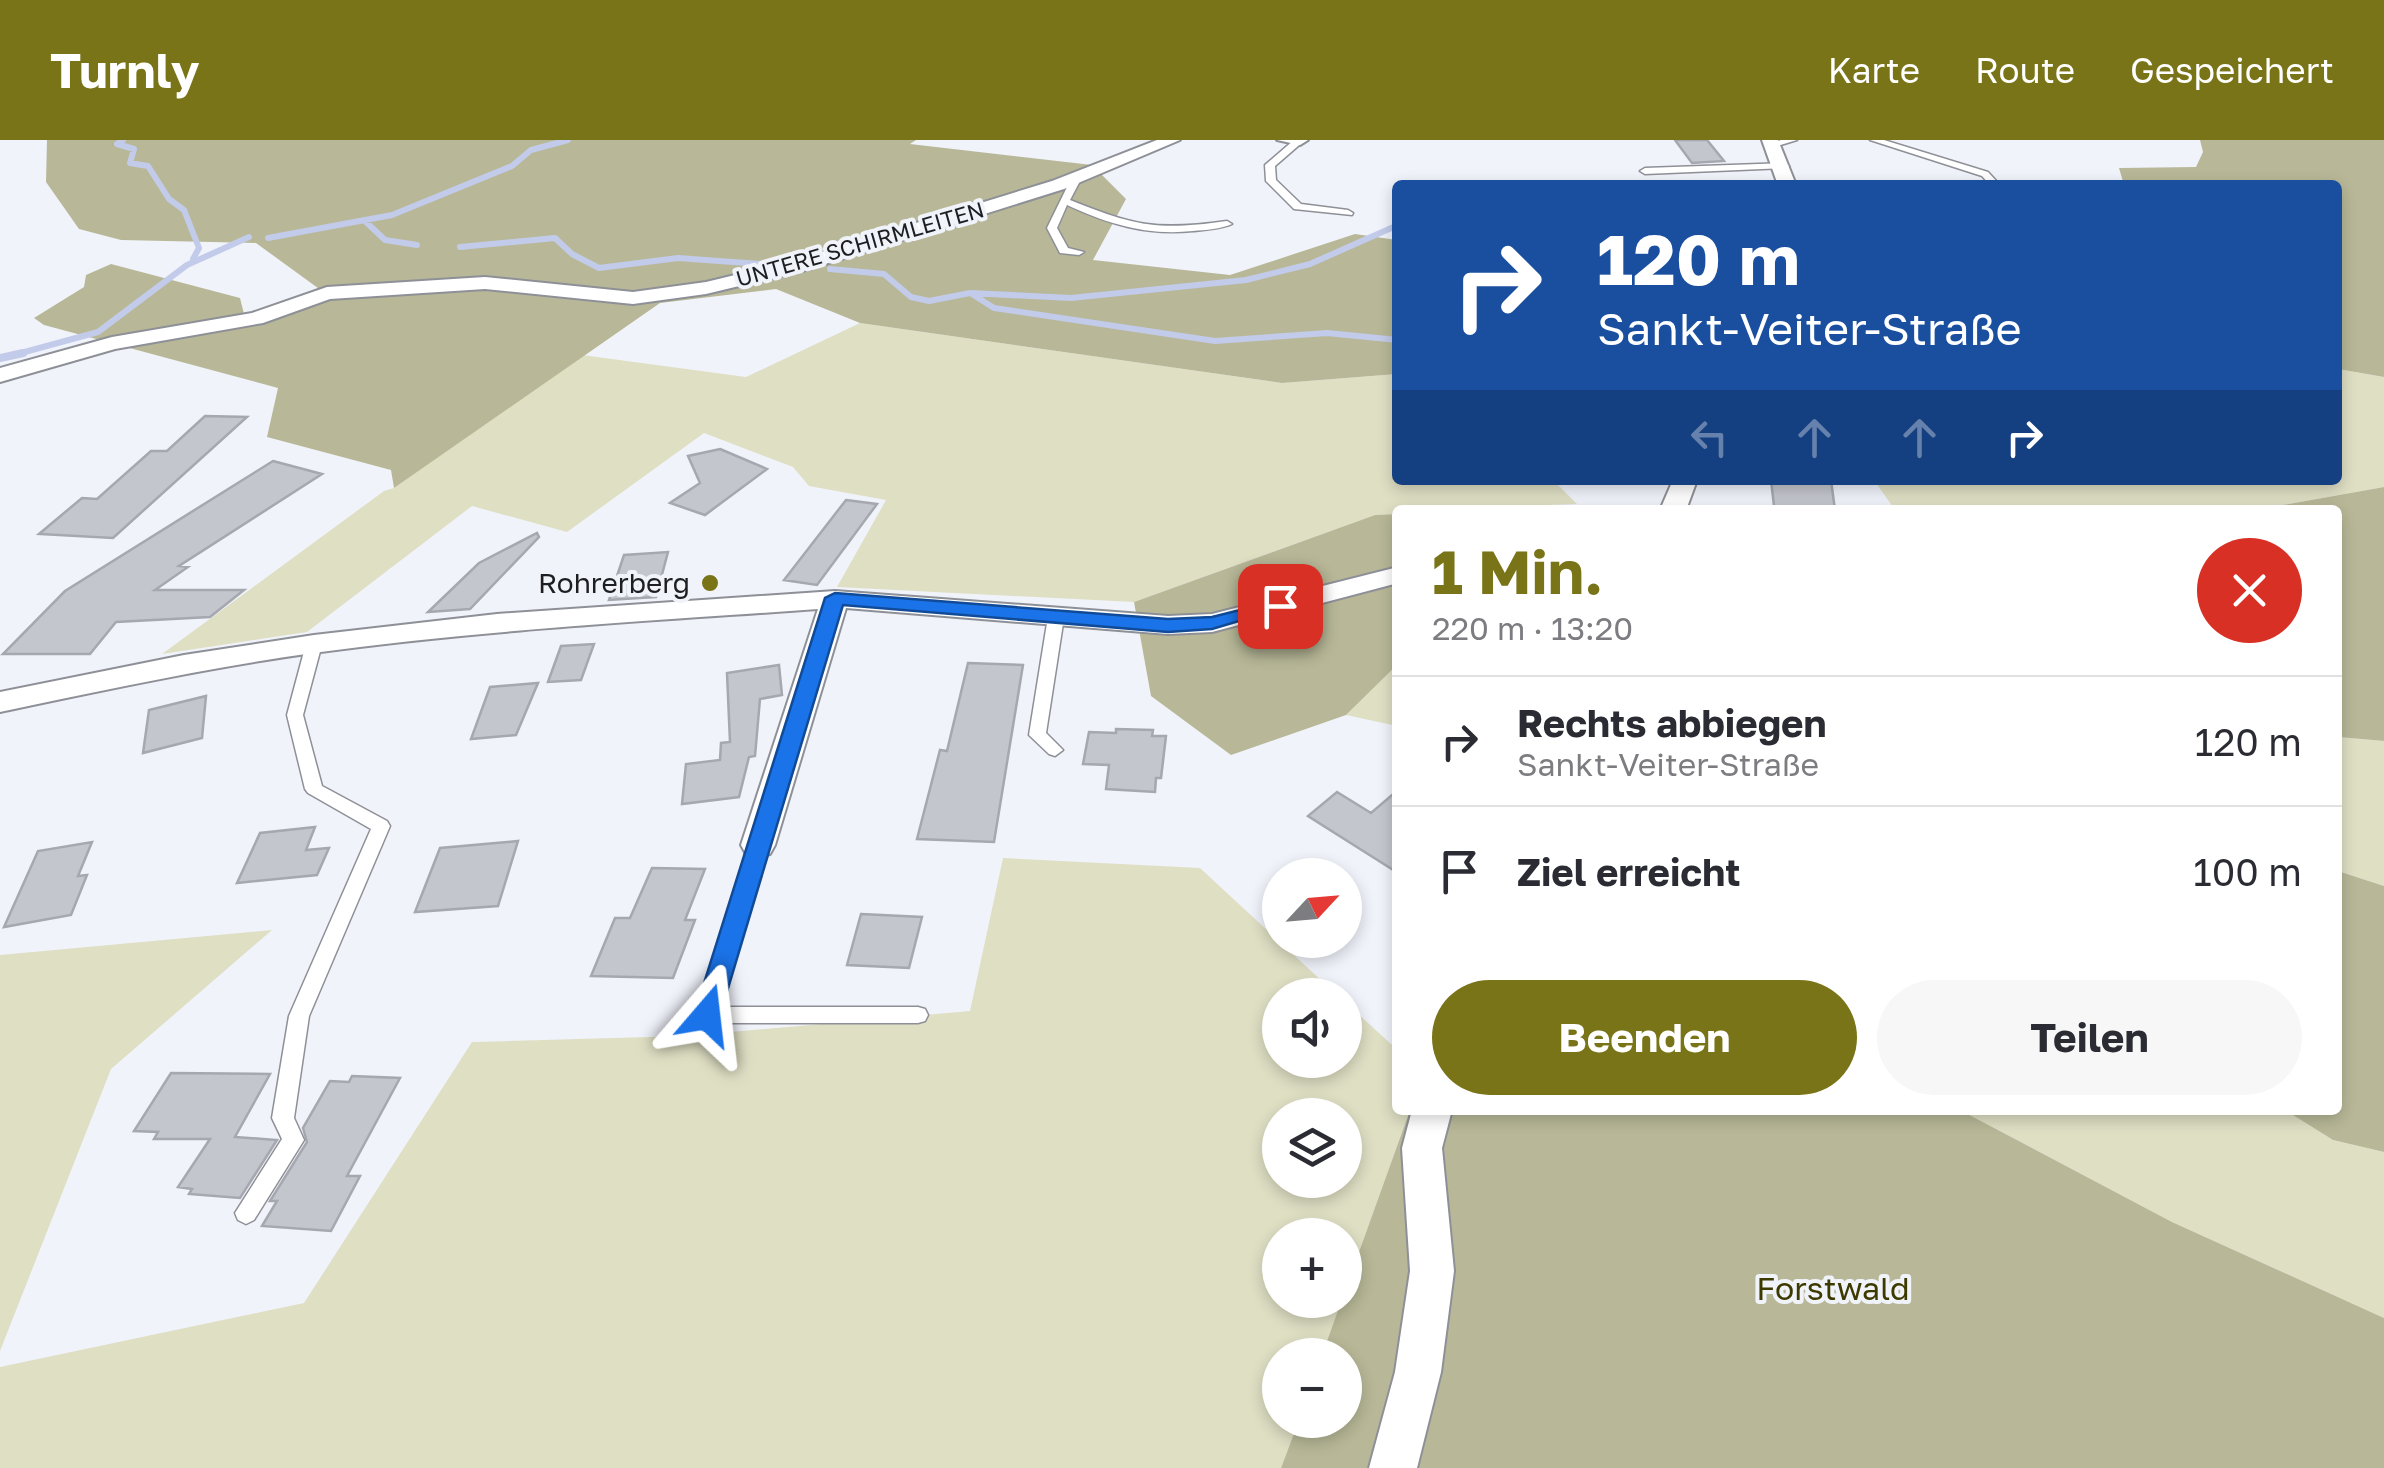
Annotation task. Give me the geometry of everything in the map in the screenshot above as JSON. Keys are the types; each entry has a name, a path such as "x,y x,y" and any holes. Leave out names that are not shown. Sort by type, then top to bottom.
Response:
{"street":[{"name":"UNTERE SCHIRMLEITEN","path":"0,374 112,343 256,320 327,293 485,283 633,298 706,288 799,266 1070,180 1172,140"},
{"path":"1285,140 1300,140"},
{"path":"1770,142 1784,166 1786,180"},
{"path":"0,702 184,664 497,622 835,598 1168,626 1212,623 1392,577"},
{"path":"758,845 835,598"},
{"path":"1392,1468 1418,1372 1432,1271 1422,1148 1431,1115"}],"lane":[{"path":"1300,140 1270,165 1271,181 1298,207 1348,213"},
{"path":"1770,142 1792,140"},
{"path":"1875,140 1985,174 1990,180"},
{"path":"1645,171 1784,166"},
{"path":"1070,180 1075,181 1068,202 1055,215 1052,228 1064,251 1079,252"},
{"path":"1068,202 1130,229 1162,231 1227,224"},
{"path":"1055,750 1037,735 1056,617"},
{"path":"246,1213 292,1140 283,1118 299,1016 380,826 314,789 295,716 314,644"},
{"path":"758,845 707,1015 918,1015"}],"green space":[{"path":"47,140 916,140 910,144 1092,165 1126,199 1093,260 1230,275 1355,234 1392,239 1392,374 1282,383 860,323 776,289 660,303 394,488 391,470 267,437 278,388 44,325 34,318 84,287 86,275 111,264 240,298 247,326 322,291 256,243 121,240 79,229 46,182"},
{"path":"2200,140 2384,140 2384,377 2342,370 2342,180 2123,180 2119,168 2196,167 2203,152"},
{"path":"860,323 1282,383 1392,374 1392,485 1558,485 1577,504 1392,505 1392,514 1375,515 1134,602 837,587 886,500 809,486 793,467 704,433 567,532 472,506 307,632 162,654 384,491 394,488 582,355 746,377"},
{"path":"2342,370 2384,377 2384,487 2283,505 1892,505 1878,485 2342,485"},
{"path":"2384,487 2384,741 2342,737 2342,505 2283,505"},
{"path":"1392,514 1392,670 1346,715 1231,755 1151,696 1134,602 1375,515"},
{"path":"1392,670 1392,725 1346,715"},
{"path":"2342,737 2384,741 2384,886 2342,872"},
{"path":"1003,858 1200,868 1262,925 1262,958 1297,958 1319,978 1262,978 1262,1078 1362,1078 1362,1018 1392,1044 1392,1115 1408,1115 1362,1244 1362,1218 1262,1218 1262,1318 1335,1318 1328,1338 1262,1338 1262,1438 1292,1438 1281,1468 0,1468 0,1367 304,1303 472,1042 685,1036 970,1011"},
{"path":"2342,872 2384,886 2384,1152 2333,1140 2293,1115 2342,1115"},
{"path":"272,930 111,1069 0,1351 0,955"},
{"name":"Forstwald","path":"1408,1115 1969,1115 2172,1222 2384,1318 2384,1468 1281,1468 1292,1438 1362,1438 1362,1338 1328,1338 1335,1318 1362,1318 1362,1244"},
{"path":"1969,1115 2293,1115 2333,1140 2384,1152 2384,1318 2172,1222"}],"building":[{"path":"1675,140 1707,140 1724,161 1692,163"},
{"path":"205,416 247,417 113,538 39,534 82,498 97,499 151,451 167,451"},
{"path":"720,449 767,469 705,515 670,503 700,483 688,456"},
{"path":"273,461 322,474 179,566 188,567 155,590 244,590 210,617 116,622 90,654 3,654 65,591"},
{"path":"1772,485 1832,485 1834,505 1774,505"},
{"path":"846,500 877,504 817,585 784,580"},
{"path":"537,533 539,537 470,609 428,612 479,563"},
{"path":"668,552 656,597 609,600 624,555"},
{"path":"594,644 581,680 548,682 561,646"},
{"path":"968,663 1023,665 994,842 917,839 940,750 947,751"},
{"path":"779,665 782,695 760,699 755,756 749,757 739,797 682,804 686,764 720,760 721,743 730,742 727,673"},
{"path":"538,683 516,735 471,739 490,687"},
{"path":"206,696 202,738 143,753 149,710"},
{"path":"1116,729 1153,730 1152,736 1166,736 1161,778 1156,778 1155,792 1106,789 1109,765 1083,764 1089,732 1116,733"},
{"path":"1337,792 1371,813 1392,795 1392,869 1308,816"},
{"path":"315,827 306,850 329,848 317,875 237,883 260,833"},
{"path":"518,841 498,906 415,912 440,848"},
{"path":"92,842 78,876 87,875 71,915 4,927 38,851"},
{"path":"652,868 705,869 685,920 695,920 673,978 591,976 615,918 630,918"},
{"path":"861,914 922,917 909,968 847,965"},
{"path":"171,1073 270,1074 235,1137 277,1140 240,1198 189,1194 192,1189 178,1187 210,1139 154,1139 158,1132 134,1131"},
{"path":"352,1076 400,1078 347,1176 360,1176 331,1231 262,1226 277,1201 270,1201 307,1142 303,1128 330,1081 349,1082"}],"waterway":[{"path":"123,140 117,144 134,149 130,163 148,166 169,199 184,210 199,248 193,259"},
{"path":"268,238 392,215 512,166 531,150 568,140"},
{"path":"365,221 385,240 417,245"},
{"path":"830,269 884,274 911,297 929,301 970,293 1071,298 1246,280 1310,264 1392,228"},
{"path":"13,355 98,332 187,265 249,237"},
{"path":"460,247 555,238 572,254 599,268 678,258 773,265"},
{"path":"972,294 994,308 1215,341 1327,333 1392,339"},
{"path":"13,355 23,353"},
{"path":"0,358 13,355"}],"place":[{"name":"Rohrerberg","path":"710,583"}],"route":[{"path":"707,1015 835,598 1168,626 1212,623 1280,606"}]}
